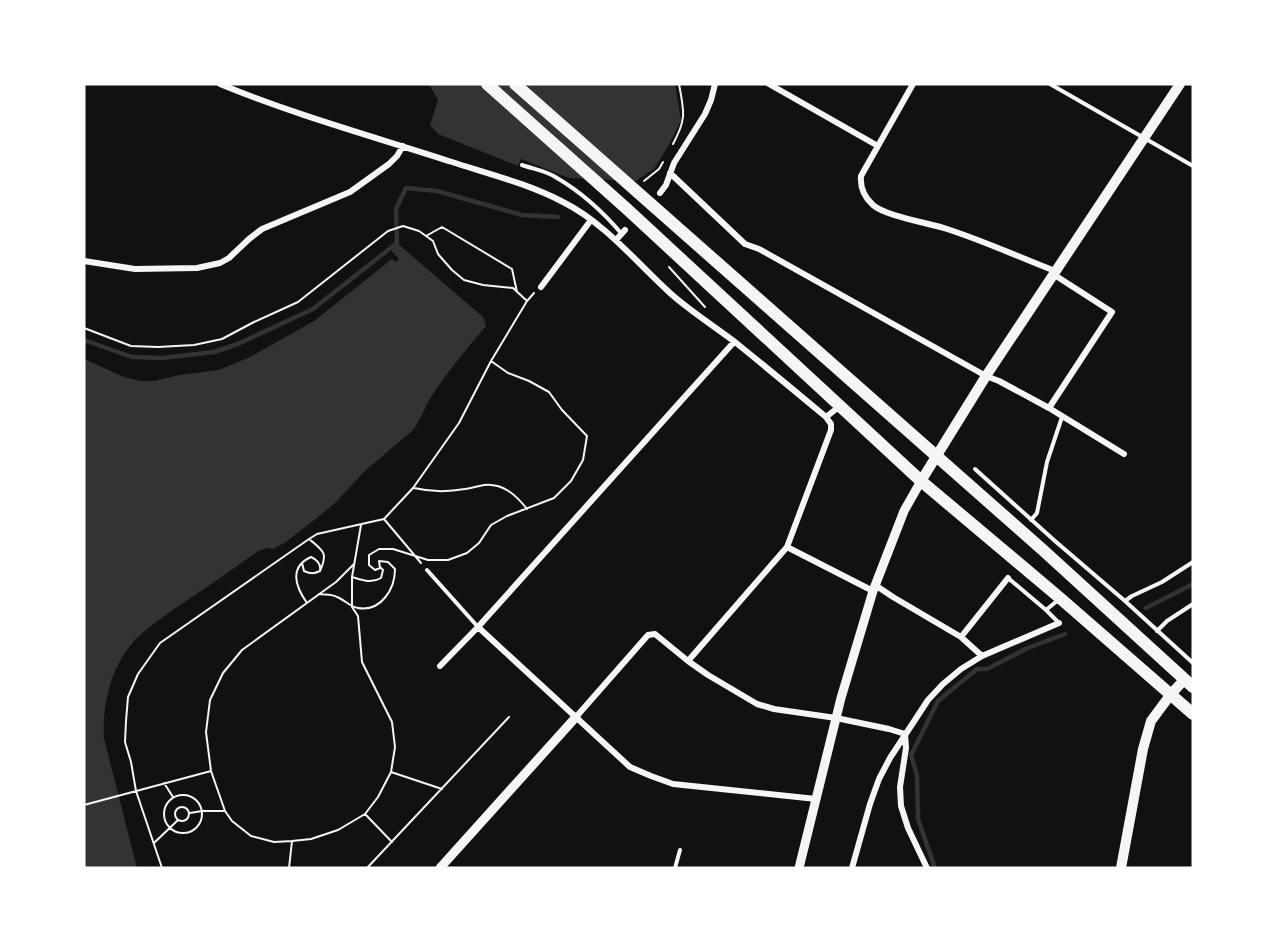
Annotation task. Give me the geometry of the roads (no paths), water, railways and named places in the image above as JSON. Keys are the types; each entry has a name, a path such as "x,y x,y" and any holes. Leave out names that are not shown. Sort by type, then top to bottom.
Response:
{"highway":[{"path":"486,84 627,209 921,481 1193,714"},
{"path":"515,84 640,190 1189,683"}],"main road":[{"path":"921,481 986,376 1180,84"},
{"path":"1121,868 1143,748 1151,721 1171,694 1189,683"}],"street":[{"path":"220,84 265,102 520,185 564,202 616,240 672,295 826,417 831,424 831,430 788,547 688,661"},
{"path":"660,193 666,185 674,163 705,114 715,84"},
{"path":"769,84 878,146"},
{"path":"913,84 861,176 860,184 864,195 874,206 885,212 946,228 1054,272 1112,312 1048,408"},
{"path":"84,261 145,269 197,268 220,263 262,229 350,192 389,164 403,146"},
{"path":"670,173 745,244 759,249 986,376 1048,408 1124,454"},
{"path":"540,287 591,220"},
{"path":"616,240 623,232"},
{"path":"440,666 478,627 734,342"},
{"path":"826,417 840,406"},
{"path":"799,868 836,718 874,588 904,511 921,481"},
{"path":"788,547 893,597 961,637 982,656"},
{"path":"961,637 1008,578"},
{"path":"852,868 879,779 928,700 961,669 982,656 1059,623"},
{"path":"478,627 630,767 673,784 816,799"},
{"path":"440,868 648,635 655,634 708,675 757,704 774,709 836,718 905,734"},
{"path":"905,734 906,748 900,787 901,806 908,828 927,868"}],"lane":[{"path":"1050,84 1193,166"},
{"path":"522,165 557,178 590,202 623,232"},
{"path":"1031,520 1037,513 1047,462 1062,416"},
{"path":"975,469 1193,663"},
{"path":"1044,551 1055,541"},
{"path":"1125,601 1162,582 1193,561"},
{"path":"427,570 478,627"},
{"path":"1008,578 1059,623"},
{"path":"1046,610 1060,598"},
{"path":"1157,631 1167,621 1193,604"},
{"path":"675,868 680,850"}],"waterway":[{"path":"84,340 132,357 162,358 214,352 238,344 313,309 397,243 396,209 406,188 437,191 522,215 558,217"},
{"path":"1146,608 1193,584"},
{"path":"935,868 918,819 917,775 911,755 938,701 977,669 987,669 1028,648 1065,634"}]}
